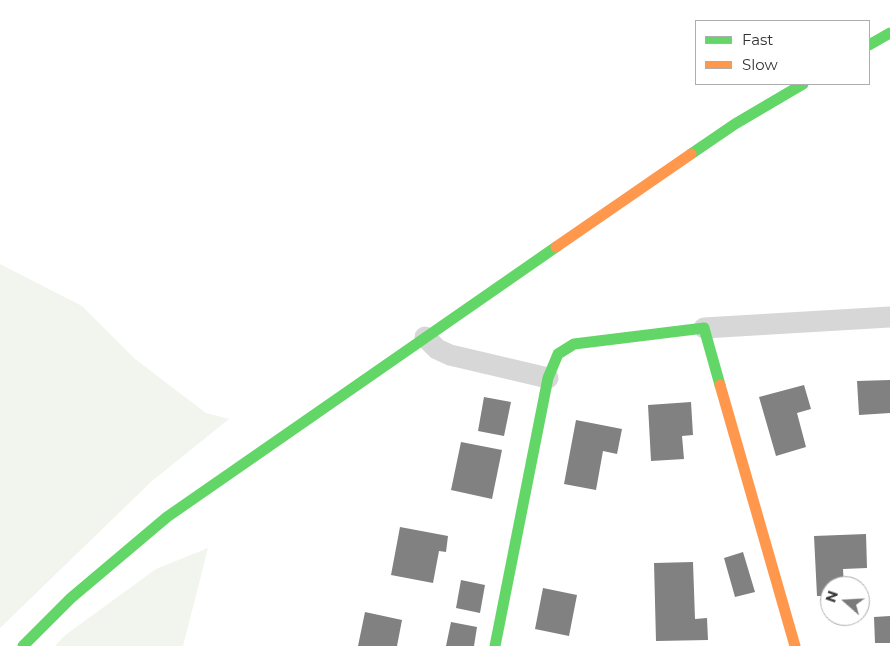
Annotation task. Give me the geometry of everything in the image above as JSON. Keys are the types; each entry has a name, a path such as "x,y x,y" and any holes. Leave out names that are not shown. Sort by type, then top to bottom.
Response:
{"main road":[{"path":"870,44 890,33"},
{"path":"23,646 71,598 167,517 424,337 734,124 801,85"},
{"path":"495,646 548,378 558,354 574,344 704,328 795,646"}],"street":[{"path":"704,328 890,317"},
{"path":"424,337 437,349 450,355 548,378"}],"shaded area":[{"path":"0,264 82,306 135,359 206,413 229,419 152,481 0,628"},
{"path":"208,548 183,646 55,646 64,636 156,569"}],"building":[{"path":"890,380 890,413 859,415 857,381"},
{"path":"804,385 811,409 797,413 806,447 776,456 759,397"},
{"path":"484,397 511,402 504,436 478,431"},
{"path":"691,402 693,435 682,436 684,459 651,461 648,405"},
{"path":"576,420 622,429 617,454 603,451 596,490 564,484"},
{"path":"461,442 502,450 492,499 451,490"},
{"path":"400,527 448,536 446,552 439,551 433,583 391,575"},
{"path":"866,534 867,568 843,569 843,576 820,576 820,596 817,596 814,536"},
{"path":"743,552 755,592 735,597 724,558"},
{"path":"693,562 695,619 707,618 708,640 656,641 654,563"},
{"path":"461,580 485,585 480,613 456,608"},
{"path":"543,588 577,595 569,636 535,629"},
{"path":"365,612 402,620 397,646 358,646"},
{"path":"890,616 890,643 875,643 874,617"},
{"path":"451,622 477,627 474,646 446,646"}],"traffic: fast":[{"path":"870,44 890,33"},
{"path":"691,154 735,124 801,85"},
{"path":"23,646 71,598 167,517 556,247"},
{"path":"495,646 548,378 558,354 574,344 704,328 720,385"}],"traffic: slow":[{"path":"556,247 691,154"},
{"path":"720,385 795,646"}]}
